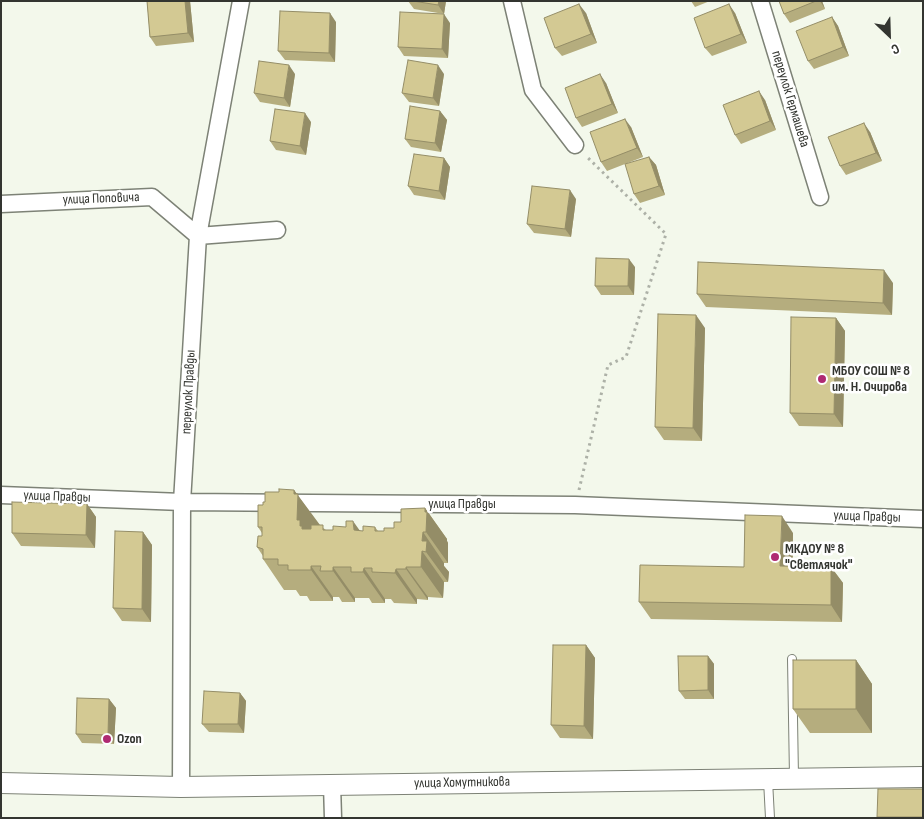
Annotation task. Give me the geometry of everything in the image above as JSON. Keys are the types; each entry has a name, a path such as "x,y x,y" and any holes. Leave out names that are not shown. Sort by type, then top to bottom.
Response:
{"street":[{"name":"переулок Правды","path":"181,787 182,502 198,236 242,1"},
{"path":"512,1 533,90 575,145"},
{"name":"переулок Гермашева","path":"760,1 820,197"},
{"name":"улица Поповича","path":"1,204 152,197 198,236"},
{"path":"198,236 277,230"},
{"name":"улица Правды","path":"1,496 182,502 575,505 923,519"},
{"name":"улица Хомутникова","path":"1,783 181,787 923,777"},
{"path":"332,784 333,818"}],"lane":[{"path":"792,659 794,779"},
{"path":"768,780 770,818"}],"path":[{"path":"575,145 666,234 626,357 608,364 575,505"}],"building":[{"path":"147,1 185,1 188,33 150,37"},
{"path":"413,1 439,1 438,5"},
{"path":"779,1 816,1 784,14"},
{"path":"579,4 591,34 555,48 544,18"},
{"path":"729,4 741,34 705,48 694,18"},
{"path":"280,11 330,13 329,53 278,51"},
{"path":"400,12 444,14 442,49 398,47"},
{"path":"832,17 843,47 808,61 796,31"},
{"path":"408,60 438,65 433,98 402,93"},
{"path":"259,61 289,65 284,98 254,93"},
{"path":"600,74 612,104 576,118 565,88"},
{"path":"759,91 770,121 735,135 723,105"},
{"path":"410,106 440,111 435,143 405,139"},
{"path":"275,109 305,113 300,146 270,141"},
{"path":"625,119 637,148 601,162 590,132"},
{"path":"864,123 876,153 840,166 828,137"},
{"path":"414,154 444,158 439,191 408,186"},
{"path":"649,157 659,186 634,194 625,164"},
{"path":"532,186 570,190 565,229 527,224"},
{"path":"596,258 629,259 628,286 595,286"},
{"path":"698,262 884,270 883,303 697,294"},
{"path":"658,314 696,315 693,428 655,427"},
{"name":"МБОУ СОШ № 8 им. Н. Очирова","path":"791,317 836,318 834,414 790,413"},
{"path":"279,489 294,490 294,494 298,494 297,520 300,520 302,529 311,529 311,525 323,525 323,530 333,530 333,526 346,527 346,521 353,521 354,530 363,531 363,526 375,527 375,531 384,531 384,528 394,528 394,522 401,522 401,509 425,508 425,512 427,512 426,532 423,532 422,541 427,541 426,552 422,551 421,567 396,569 395,573 372,572 372,568 364,568 363,572 351,572 351,567 333,567 333,571 320,571 321,566 311,566 311,570 288,570 288,565 278,565 278,559 263,559 263,549 257,547 258,536 262,536 262,527 258,527 258,505 263,505 263,502 265,502 265,492 279,492"},
{"path":"12,502 87,504 86,535 12,533"},
{"path":"745,515 782,516 780,566 831,567 831,605 639,602 640,565 744,567"},
{"path":"115,531 143,532 142,609 113,608"},
{"path":"553,645 586,645 584,726 551,725"},
{"path":"678,656 708,656 708,690 679,691"},
{"path":"793,660 856,660 856,709 793,709"},
{"path":"204,691 240,693 238,724 202,724"},
{"path":"77,698 109,699 108,735 76,734"},
{"path":"878,789 923,789 923,817 877,817"}],"place":[{"name":"МБОУ СОШ № 8 им. Н. Очирова","path":"822,379"},
{"name":"МКДОУ № 8 \"Светлячок\"","path":"775,557"},
{"name":"Ozon","path":"107,739"}]}
